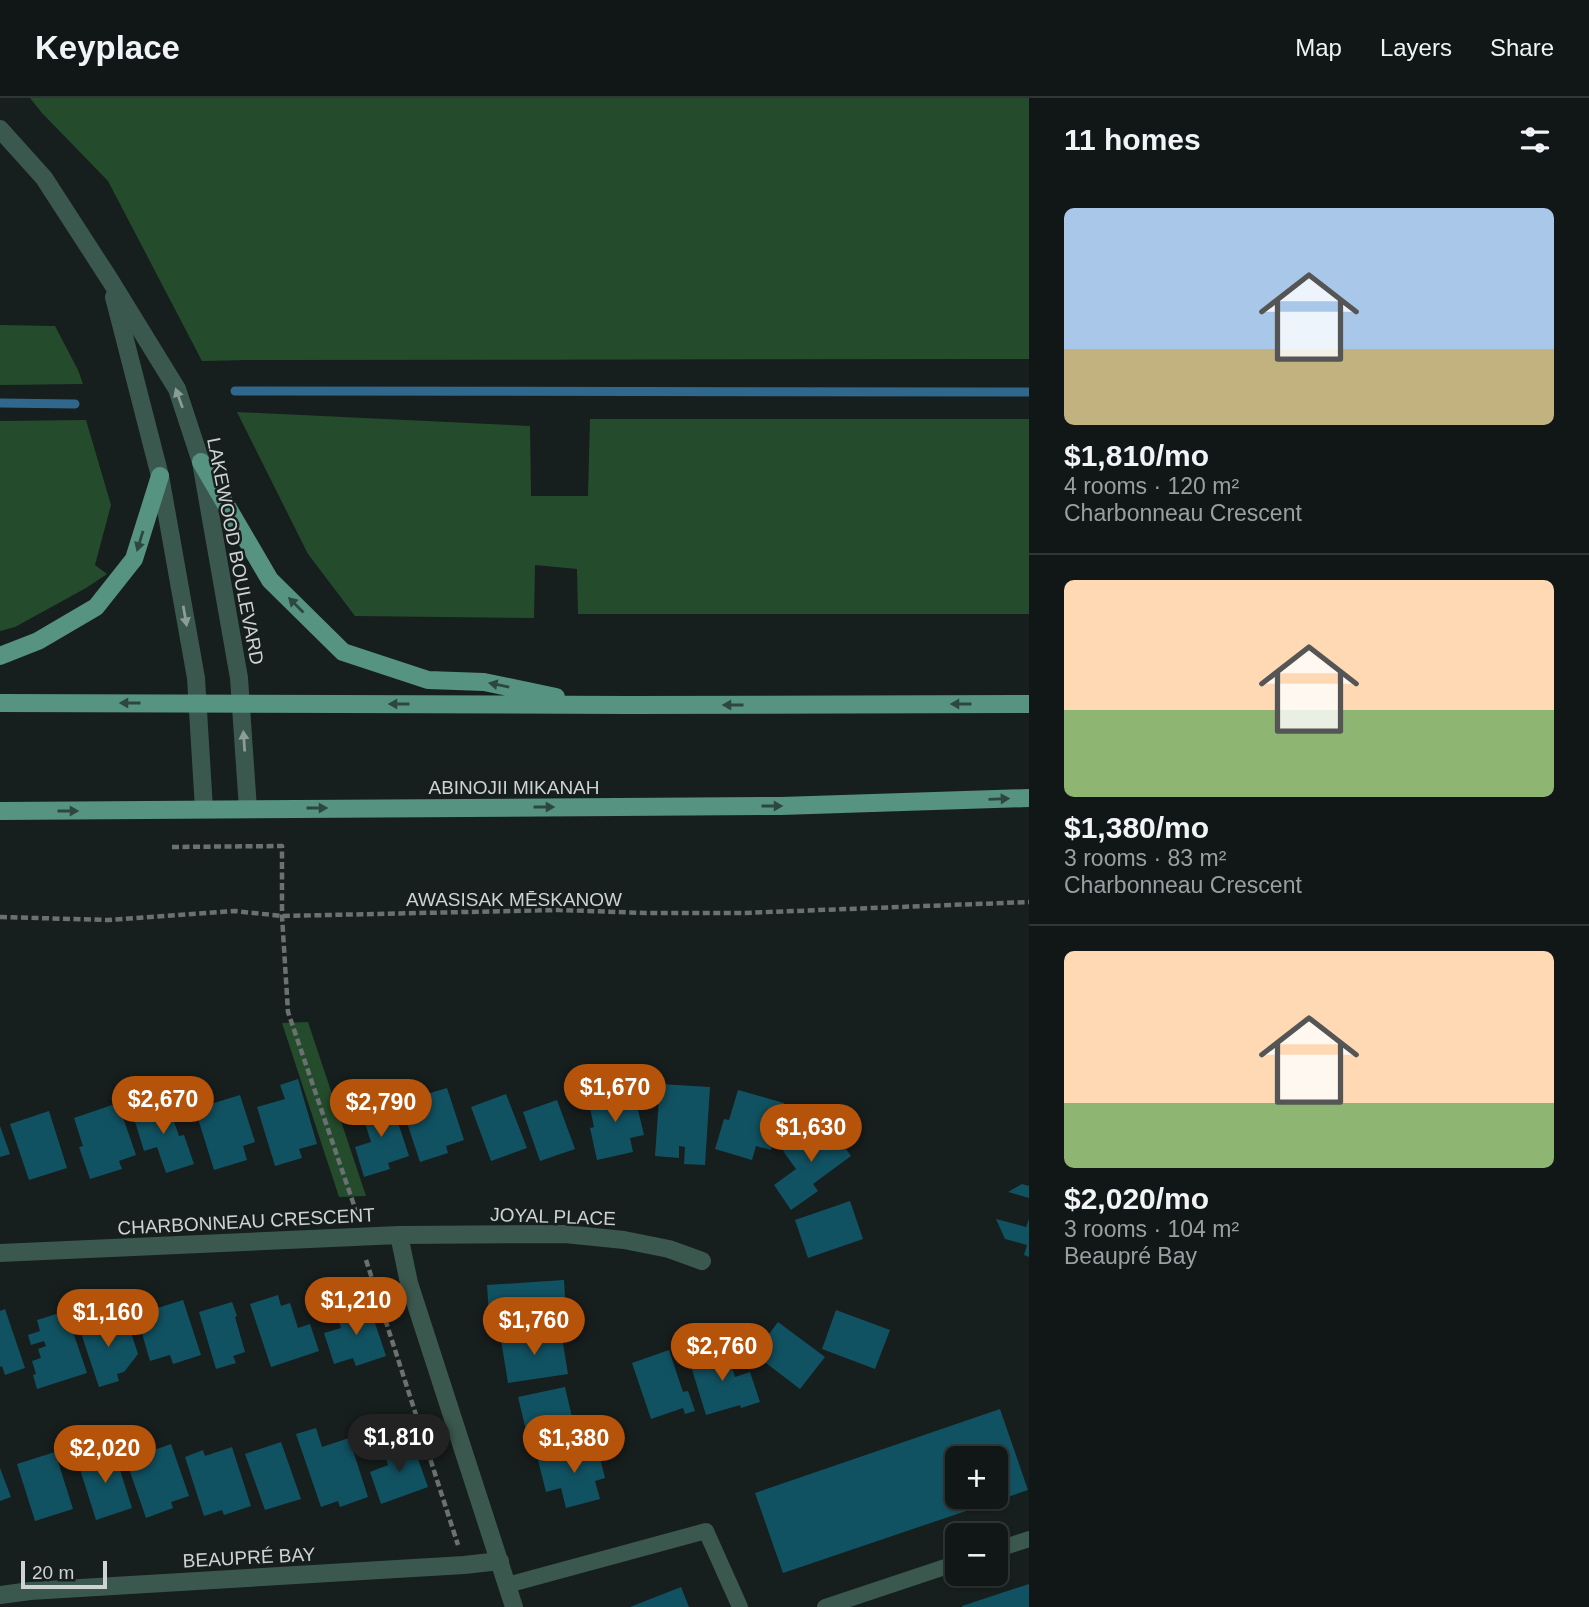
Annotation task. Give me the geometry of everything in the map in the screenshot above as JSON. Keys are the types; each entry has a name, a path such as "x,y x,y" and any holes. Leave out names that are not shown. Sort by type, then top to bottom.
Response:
{"main road":[{"path":"201,462 270,580 343,652 428,680 484,682 590,705"},
{"path":"0,656 38,641 96,607 134,559 160,476"},
{"path":"0,703 1029,704"},
{"name":"ABINOJII MIKANAH","path":"0,811 780,806 1029,798"}],"street":[{"name":"LAKEWOOD BOULEVARD","path":"0,129 44,178 177,389 201,462 240,682 248,809"},
{"name":"LAKEWOOD BOULEVARD","path":"110,280 160,476 196,678 204,809"},
{"name":"JOYAL PLACE","path":"399,1235 565,1234 624,1240 669,1249 702,1261"},
{"name":"CHARBONNEAU CRESCENT","path":"0,1253 399,1235 409,1283 514,1607"},
{"name":"BEAUPRÉ BAY","path":"0,1595 500,1561"}],"lane":[{"path":"507,1585 706,1531 740,1607"},
{"path":"1008,1546 1029,1539"},
{"path":"825,1607 945,1567"}],"path":[{"path":"172,847 282,846 282,916 288,1012 365,1237 365,1256 464,1565"},
{"name":"AWASISAK MĒSKANOW","path":"0,917 108,920 235,911 282,916 559,909 633,913 743,913 1029,902"}],"green space":[{"path":"30,98 1029,98 1029,359 202,361 108,181"},
{"path":"0,325 55,326 83,384 0,385"},
{"path":"237,412 530,426 531,496 588,496 590,419 1029,419 1029,614 578,614 577,569 535,565 534,618 355,616 308,554"},
{"path":"86,420 111,505 95,565 107,574 15,627 0,631 0,421"},
{"path":"308,1022 366,1196 339,1197 282,1023"}],"building":[{"path":"298,1079 317,1144 299,1149 302,1158 275,1166 257,1107 285,1099 280,1085"},
{"path":"660,1084 710,1087 705,1165 684,1164 685,1147 679,1146 679,1158 655,1156"},
{"path":"447,1088 464,1140 446,1146 448,1153 420,1162 400,1102"},
{"path":"633,1089 644,1135 630,1138 633,1152 597,1160 590,1128 594,1127 588,1099"},
{"path":"738,1090 784,1103 771,1150 756,1146 752,1160 715,1149 724,1119 729,1120"},
{"path":"506,1094 527,1148 491,1161 471,1107"},
{"path":"240,1095 255,1142 243,1146 247,1160 214,1170 195,1109"},
{"path":"390,1098 409,1156 388,1163 390,1169 364,1177 355,1147 371,1142 360,1107"},
{"path":"557,1100 575,1149 540,1161 523,1112"},
{"path":"167,1101 179,1136 184,1135 194,1164 166,1173 157,1147 144,1151 132,1112"},
{"path":"118,1103 136,1155 119,1161 122,1169 90,1179 79,1147 83,1146 74,1118"},
{"path":"49,1111 67,1168 29,1180 10,1124"},
{"path":"826,1121 851,1156 813,1184 818,1191 791,1210 774,1185 796,1169 783,1151"},
{"path":"0,1126 10,1154 0,1157"},
{"path":"1022,1184 1029,1186 1029,1198 1008,1192"},
{"path":"850,1201 863,1239 808,1258 795,1220"},
{"path":"996,1219 1026,1227 1029,1219 1029,1257 1024,1255 1027,1245 1005,1239"},
{"path":"564,1280 566,1313 556,1313 557,1327 490,1331 487,1285"},
{"path":"278,1295 281,1306 290,1303 298,1328 310,1324 319,1351 271,1367 250,1304"},
{"path":"183,1300 201,1355 173,1364 170,1355 150,1361 141,1330 156,1325 151,1310"},
{"path":"232,1302 245,1352 233,1356 236,1363 216,1369 199,1312"},
{"path":"368,1302 386,1356 356,1366 353,1358 334,1364 324,1333 341,1328 336,1313"},
{"path":"5,1309 25,1368 5,1375 2,1366 0,1367 0,1311"},
{"path":"836,1310 890,1330 875,1369 822,1349"},
{"path":"66,1311 87,1373 37,1389 32,1361 41,1358 38,1349 46,1346 44,1341 31,1345 28,1335 40,1331 37,1320"},
{"path":"96,1316 101,1329 127,1320 138,1354 124,1372 117,1374 119,1381 99,1387 77,1321"},
{"path":"778,1322 825,1357 800,1389 754,1354"},
{"path":"561,1331 568,1374 508,1383 501,1340"},
{"path":"726,1348 735,1377 750,1372 760,1402 706,1415 689,1360"},
{"path":"669,1350 683,1392 688,1391 695,1411 685,1414 683,1408 651,1419 632,1363"},
{"path":"565,1387 575,1430 559,1434 560,1439 530,1447 518,1397"},
{"path":"1000,1409 1028,1490 1008,1497 1008,1446 945,1446 945,1509 972,1509 783,1573 755,1493"},
{"path":"316,1428 322,1447 349,1438 368,1497 340,1507 338,1501 321,1507 296,1434"},
{"path":"281,1442 301,1499 265,1510 245,1454"},
{"path":"412,1442 428,1487 381,1504 370,1472 388,1465 384,1451"},
{"path":"171,1444 189,1496 171,1502 173,1508 146,1518 126,1460"},
{"path":"597,1446 605,1478 595,1481 600,1499 566,1508 561,1488 546,1492 538,1460"},
{"path":"232,1447 251,1506 224,1515 222,1510 204,1516 185,1457 203,1450 205,1456"},
{"path":"114,1451 132,1508 96,1520 78,1463"},
{"path":"55,1452 73,1509 35,1521 17,1464"},
{"path":"0,1468 11,1497 0,1501"},
{"path":"1029,1584 1029,1607 962,1607 962,1606"},
{"path":"681,1587 689,1607 630,1607"}],"waterway":[{"path":"235,391 1029,392"},
{"path":"0,403 75,404"}]}
